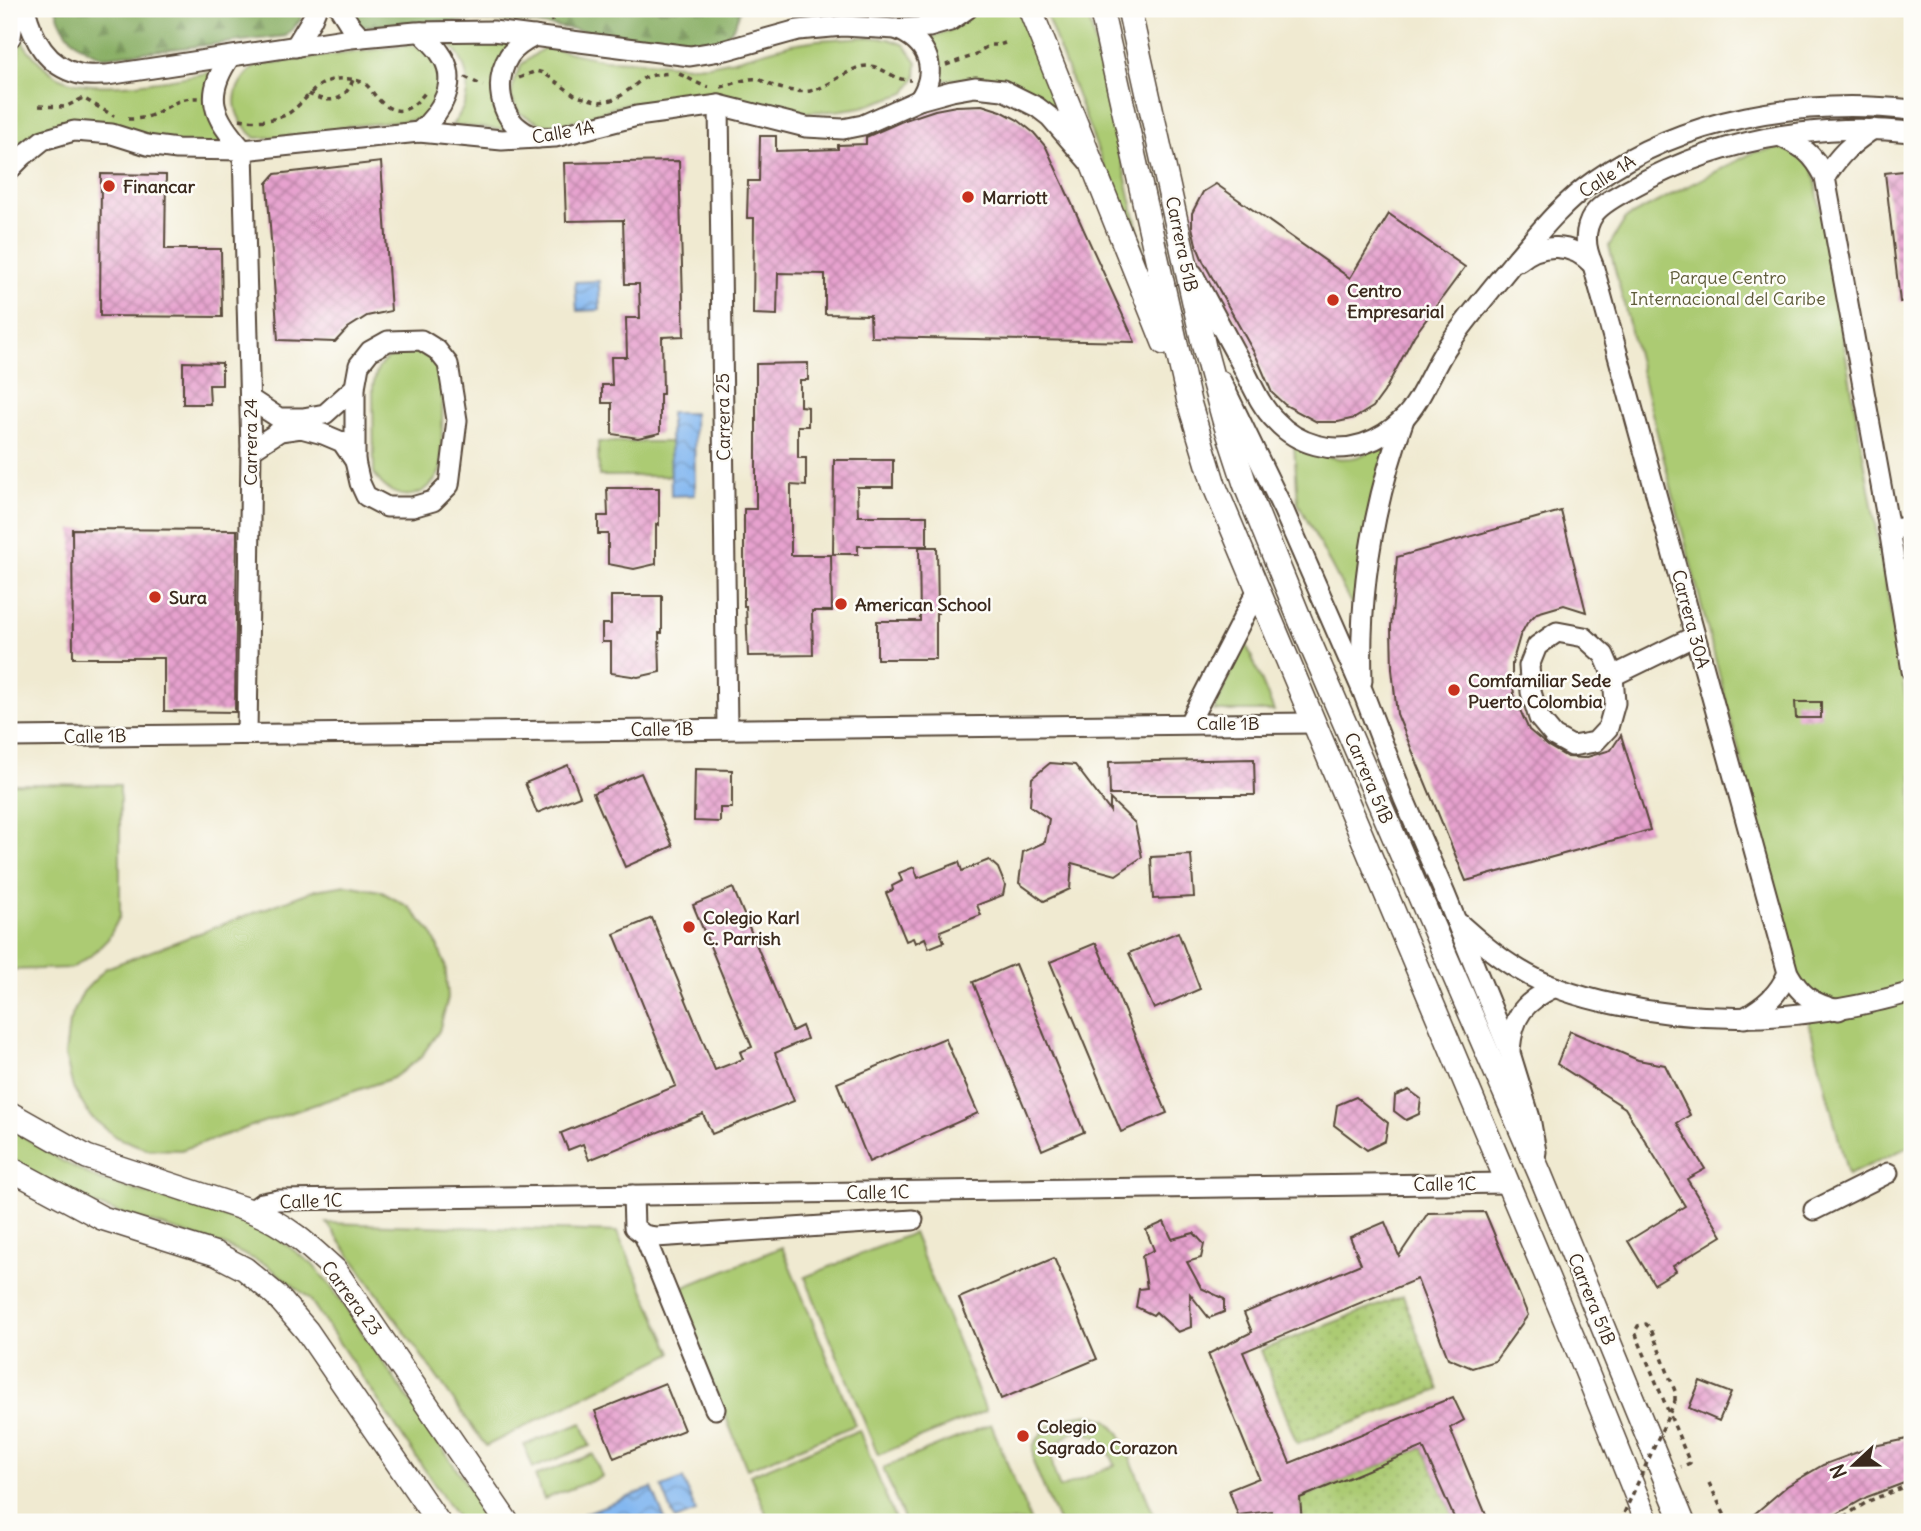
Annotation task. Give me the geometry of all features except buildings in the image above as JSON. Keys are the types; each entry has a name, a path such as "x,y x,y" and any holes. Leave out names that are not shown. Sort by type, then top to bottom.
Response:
{"main road":[{"path":"9,36 13,9"},
{"path":"1030,9 1189,402"},
{"name":"Carrera 51B","path":"1101,9 1189,402 1214,485 1575,1343 1647,1522"},
{"name":"Carrera 51B","path":"1129,9 1204,347 1245,484 1540,1174 1664,1475 1685,1518"},
{"name":"Carrera 23","path":"9,1114 87,1157 275,1220 303,1240 335,1270 507,1522"},
{"path":"9,1168 102,1218 216,1254 245,1269 275,1295 307,1331 438,1522"}],"street":[{"path":"25,9 31,33 47,56 63,68 81,74 107,75 361,37 421,32 493,31 690,56 726,50 798,30 843,26 896,29 929,27 950,21 967,9"},
{"path":"295,47 316,9"},
{"path":"340,9 361,37"},
{"path":"896,29 909,34 920,44 927,56 929,81 919,100"},
{"path":"419,132 430,123 443,105 449,77 442,55 421,32"},
{"path":"535,36 521,43 508,57 500,89 502,106 510,119 522,131 538,138"},
{"path":"230,57 215,82 213,97 217,115 227,133 243,150"},
{"name":"Calle 1A","path":"9,170 43,140 74,131 112,134 146,145 177,149 243,150 419,132 502,140 555,137 637,116 719,105 806,127 843,129 863,125 919,100 975,87 1003,90 1037,107 1050,117 1092,166"},
{"name":"Carrera 25","path":"719,105 727,729"},
{"name":"Calle 1A","path":"1404,419 1415,405 1447,347 1474,310 1539,233 1582,190 1624,162 1671,140 1733,120 1790,109 1846,106 1912,110"},
{"path":"1825,177 1846,148 1873,129"},
{"name":"Calle 1A","path":"1602,206 1638,184 1677,166 1717,151 1779,136 1816,131 1873,129 1912,132"},
{"path":"1779,136 1802,146 1816,160 1825,177 1912,671"},
{"name":"Carrera 24","path":"243,150 251,450 247,734"},
{"name":"Carrera 30A","path":"1602,206 1589,223 1586,245 1788,972 1796,987 1808,998 1822,1006 1839,1010"},
{"path":"1504,274 1523,257 1553,247 1579,253 1593,265"},
{"path":"1186,261 1261,401 1269,414 1287,432 1317,445 1354,447 1374,440 1404,419"},
{"path":"421,340 437,350 448,364 457,420 449,485 433,501 412,507 387,507 366,496 359,483 355,461 355,387 359,365 370,351 387,341 421,340"},
{"path":"1204,347 1283,509 1363,692 1404,799 1456,920 1510,1053 1530,1118 1540,1174"},
{"path":"250,399 279,418 303,418 325,414 355,387"},
{"path":"1363,692 1363,617 1369,554 1381,491 1404,419"},
{"path":"251,450 281,431 301,428 342,442 355,461"},
{"path":"1889,529 1912,527"},
{"path":"1189,723 1258,589"},
{"path":"1558,632 1584,637 1604,655 1613,676 1615,703 1608,728 1595,742 1572,746 1554,736 1539,718 1531,692 1529,666 1537,646 1558,632"},
{"path":"1613,676 1695,636"},
{"name":"Calle 1B","path":"9,737 247,734 410,741 727,729 1314,723"},
{"path":"1456,920 1486,947 1519,970 1555,987 1591,999 1642,1009 1705,1017 1775,1017 1839,1010 1912,992"},
{"path":"1743,1018 1771,1000 1782,987 1788,972"},
{"path":"1510,1053 1512,1031 1521,1012 1536,996 1555,987"},
{"path":"1814,1210 1888,1173"},
{"name":"Calle 1C","path":"251,1211 262,1203 278,1200 1507,1183"},
{"path":"634,1195 634,1227 644,1235 715,1409"},
{"path":"644,1235 682,1236 913,1220"}],"path":[{"path":"308,94 326,101 333,100 347,92 353,80"},
{"path":"1620,1522 1675,1401 1675,1391 1651,1329 1646,1324 1638,1326 1635,1332 1690,1463 1664,1475"},
{"path":"1709,1483 1728,1522"},
{"path":"1835,1522 1869,1501 1906,1486 1912,1495"}],"green space":[{"path":"56,9 304,9 300,21 286,36 102,57 85,49 67,33"},
{"path":"341,9 740,9 733,28 725,37 706,44 693,45 505,22 444,21 361,27"},
{"path":"977,9 1023,9 1068,124 1042,101 1026,91 1002,82 976,78 936,82 924,39 953,28"},
{"path":"1044,9 1087,9 1152,292"},
{"path":"868,37 889,39 905,45 917,62 916,77 906,93 862,107 805,112 750,104 728,96 674,98 621,105 554,126 542,124 519,113 511,96 514,80 522,64 545,47 604,60 689,66 734,60 792,44"},
{"path":"20,38 34,57 54,74 68,81 85,84 122,85 215,72 230,143 189,146 103,127 62,125 25,139 9,155"},
{"path":"449,42 517,42 501,69 516,131 452,125 462,109 467,83 463,65"},
{"path":"410,45 434,51 446,86 424,119 350,126 298,136 256,138 240,120 236,111 235,101 241,82 257,65"},
{"name":"Parque Centro Internacional del Caribe","path":"1783,148 1801,155 1813,168 1912,734 1912,1147 1848,1175 1609,246 1626,218 1754,152"},
{"path":"401,351 429,358 438,368 443,383 441,469 427,488 409,495 390,491 374,473 374,380 381,365"},
{"path":"1393,434 1357,615 1298,503 1294,445 1332,457 1351,458 1370,451"},
{"path":"598,442 670,442 671,476 599,476"},
{"path":"1245,641 1274,711 1214,711"},
{"path":"9,784 120,785 120,916 108,939 93,954 72,968 9,970"},
{"path":"347,885 380,891 409,907 432,933 445,964 448,998 439,1031 420,1058 393,1078 181,1150 147,1149 116,1137 90,1116 73,1088 65,1055 69,1022 83,992 106,968 315,890"},
{"path":"9,1127 60,1160 100,1180 256,1226 312,1264 327,1281 493,1522 460,1522 309,1298 267,1265 223,1245 85,1202 36,1177 9,1155"},
{"path":"327,1223 617,1232 672,1353 486,1446"},
{"path":"913,1233 986,1411 878,1455 805,1277"},
{"path":"782,1247 855,1425 747,1469 674,1291"},
{"path":"1403,1296 1439,1390 1297,1444 1261,1350"},
{"path":"1087,1414 1107,1420 1120,1434 1157,1522 1058,1522 1033,1462 1033,1446 1045,1429 1066,1418","holes":["1074,1432 1090,1434 1101,1440 1115,1465 1060,1488 1052,1456 1058,1443"]},
{"path":"582,1423 590,1446 533,1468 524,1445"},
{"path":"991,1424 1031,1522 905,1522 883,1468"},
{"path":"859,1430 896,1522 770,1522 750,1475"},
{"path":"1423,1447 1456,1522 1302,1522 1300,1498"},
{"path":"593,1454 602,1477 544,1499 535,1476"}],"water":[{"path":"599,281 600,310 577,311 575,282"},
{"path":"670,413 694,413 695,495 671,496"},
{"path":"683,1479 696,1512 675,1520 662,1487"},
{"path":"652,1488 666,1522 586,1522 583,1514"}],"place":[{"name":"Financar","path":"109,186"},
{"name":"Marriott","path":"968,197"},
{"name":"Centro Empresarial","path":"1333,300"},
{"name":"Sura","path":"155,597"},
{"name":"American School","path":"841,604"},
{"name":"Comfamiliar Sede Puerto Colombia","path":"1454,690"},
{"name":"Colegio Karl C. Parrish","path":"689,927"},
{"name":"Colegio Sagrado Corazon","path":"1023,1436"}]}
